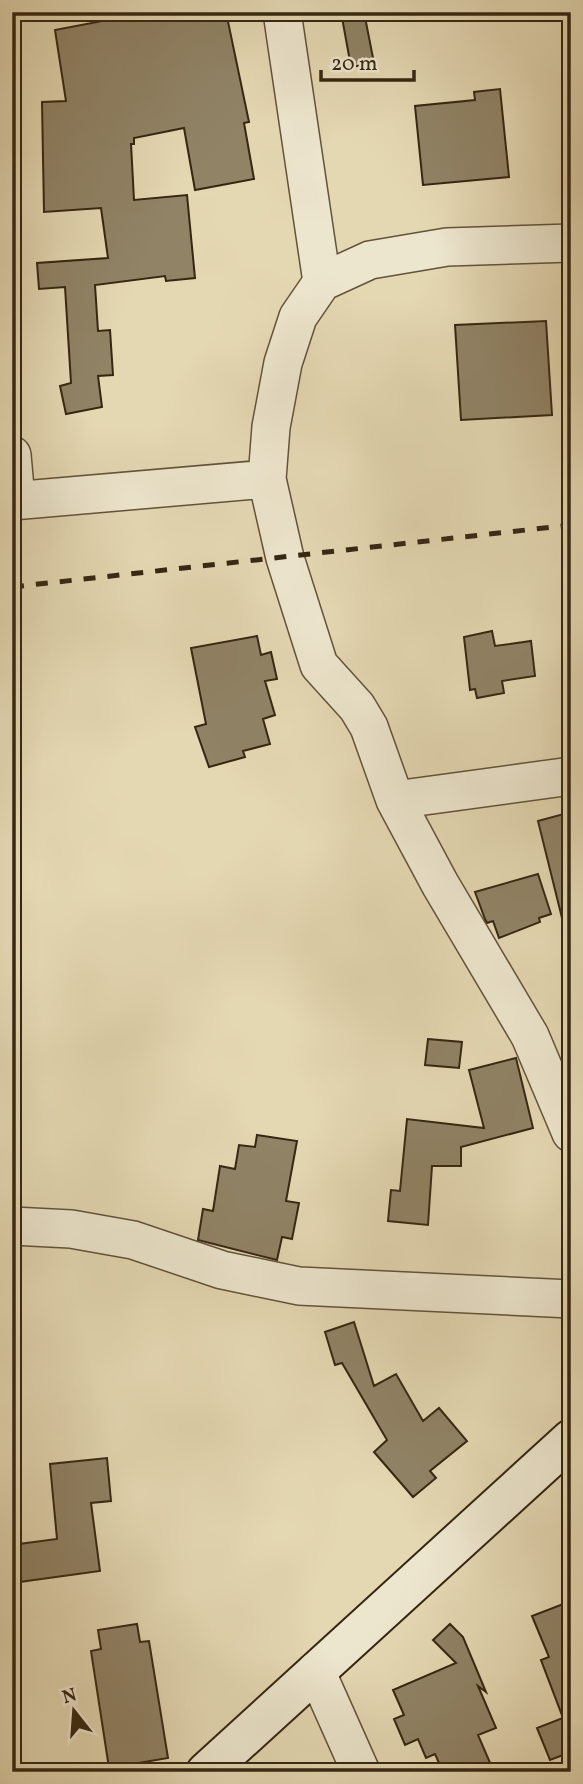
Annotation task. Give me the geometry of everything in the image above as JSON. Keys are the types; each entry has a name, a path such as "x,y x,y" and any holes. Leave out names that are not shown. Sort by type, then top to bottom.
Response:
{"street":[{"path":"282,12 322,282"},
{"path":"571,243 447,247 370,261 322,282 299,317 283,363 271,427 267,479 285,558 319,665 357,707 369,727 395,800 440,884 530,1036 571,1133"},
{"path":"12,456 14,500 267,479"},
{"path":"395,800 571,776"},
{"path":"12,1226 71,1229 133,1240 222,1270 299,1286 571,1299"},
{"path":"206,1772 571,1439"},
{"path":"316,1671 361,1772"}],"building":[{"path":"149,12 226,12 249,122 244,123 254,179 195,190 184,128 134,138 134,144 131,144 134,200 187,195 195,278 166,281 165,276 95,285 98,331 110,330 113,375 98,376 102,407 66,414 60,386 71,383 65,287 39,289 37,263 108,258 101,208 44,212 42,102 66,101 55,30"},
{"path":"341,12 364,12 374,63 351,67"},
{"path":"500,89 509,177 423,185 415,106 475,100 474,92"},
{"path":"546,321 552,415 461,420 455,325"},
{"path":"492,631 495,646 531,641 535,676 502,681 504,693 477,698 475,689 470,690 464,637"},
{"path":"257,636 261,655 271,652 277,679 265,681 275,715 263,719 270,744 243,751 245,757 209,767 195,727 206,724 191,648"},
{"path":"571,812 571,916 562,918 538,821"},
{"path":"538,874 551,914 539,918 540,922 499,938 493,921 487,923 475,892"},
{"path":"428,1039 462,1042 459,1068 425,1065"},
{"path":"516,1058 533,1128 461,1147 461,1166 432,1166 428,1225 388,1221 391,1190 400,1191 407,1119 484,1128 469,1070"},
{"path":"257,1135 297,1141 286,1201 299,1203 292,1239 282,1237 277,1260 198,1240 203,1209 213,1211 220,1166 235,1169 239,1145 255,1147"},
{"path":"354,1322 374,1386 396,1374 423,1421 439,1408 467,1441 430,1471 436,1478 413,1497 374,1452 387,1440 342,1363 335,1365 325,1332"},
{"path":"107,1458 111,1501 91,1503 100,1571 12,1583 12,1545 57,1539 50,1464"},
{"path":"571,1601 571,1752 550,1760 537,1728 563,1718 541,1660 549,1657 532,1616"},
{"path":"137,1624 140,1642 149,1641 168,1758 109,1768 91,1651 101,1649 98,1630"},
{"path":"450,1624 463,1637 486,1692 478,1686 496,1728 478,1735 494,1772 443,1772 435,1754 426,1758 418,1739 405,1745 394,1719 404,1715 393,1690 456,1663 433,1640"}],"railway":[{"path":"12,587 571,525"}]}
